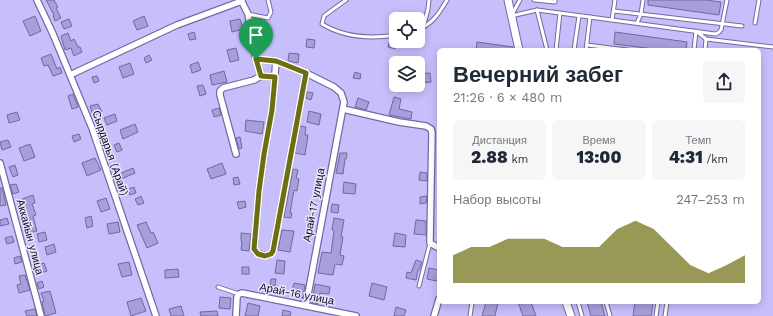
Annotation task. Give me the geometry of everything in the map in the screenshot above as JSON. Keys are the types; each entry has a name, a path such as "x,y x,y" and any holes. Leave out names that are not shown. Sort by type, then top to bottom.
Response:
{"street":[{"name":"Сырдарья (Арай)","path":"37,0 53,34 92,128 156,316"},
{"path":"70,75 177,25 241,0 248,14 256,59 261,76"},
{"path":"508,0 519,48"},
{"path":"256,59 276,61 306,73 334,87 341,93 344,102 343,109 430,128 432,134 430,243 437,247"},
{"path":"276,61 272,110 259,191 254,249 255,252 261,256 269,255 273,251 306,73"},
{"path":"236,154 220,91 223,88 254,80 261,76 275,77"},
{"name":"Арай-17 улица","path":"306,305 343,109"},
{"name":"Аккайын улица","path":"0,163 41,316"},
{"name":"Арай-16 улица","path":"238,296 242,293 356,316"},
{"path":"236,316 238,296"},
{"path":"434,316 438,304"},
{"path":"567,304 571,316"}],"lane":[{"path":"248,14 268,18 271,12 268,0"},
{"path":"346,0 324,16 322,24 331,29 356,37 389,36"},
{"path":"425,20 429,0"},
{"path":"425,27 439,13 447,0"},
{"path":"511,16 520,0"},
{"path":"534,0 555,2 555,0"},
{"path":"612,20 615,0"},
{"path":"637,23 641,14 643,0"},
{"path":"511,16 537,10 715,34 721,30 727,0"},
{"path":"755,23 758,0"},
{"path":"537,10 546,48"},
{"path":"614,10 742,26"},
{"path":"556,48 560,13"},
{"path":"574,48 579,16"},
{"path":"586,48 590,17"},
{"path":"696,31 706,39 773,47"},
{"path":"694,48 696,31"},
{"path":"705,48 706,39"},
{"path":"587,45 607,48"},
{"path":"419,286 430,243"},
{"path":"218,287 238,296"},
{"path":"470,316 472,304"},
{"path":"579,304 582,316"},
{"path":"607,304 610,316"},
{"path":"656,316 658,304"},
{"path":"665,316 667,304"}],"building":[{"path":"46,0 54,0 61,18 55,21 54,15"},
{"path":"648,0 706,0 721,2 719,15 648,5"},
{"path":"35,16 41,31 30,36 23,21"},
{"path":"144,16 148,26 137,30 133,21"},
{"path":"69,19 72,26 64,29 61,22"},
{"path":"240,19 243,29 232,32 230,21"},
{"path":"194,32 196,39 190,40 188,34"},
{"path":"615,32 687,42 686,48 646,48 614,44"},
{"path":"68,33 71,41 74,39 82,52 74,56 71,48 65,50 61,36"},
{"path":"307,39 315,40 314,48 306,47"},
{"path":"477,42 513,47 513,48 476,48"},
{"path":"236,48 239,60 230,62 227,50"},
{"path":"289,53 299,54 298,63 288,61"},
{"path":"51,54 57,69 60,67 62,73 53,76 48,65 44,66 41,58"},
{"path":"149,55 152,60 146,63 144,58"},
{"path":"198,62 201,70 192,73 190,65"},
{"path":"130,63 134,74 123,78 119,67"},
{"path":"224,71 227,82 212,85 210,75"},
{"path":"355,72 361,74 360,79 353,78"},
{"path":"425,73 430,73 431,82 425,82"},
{"path":"97,76 99,81 94,83 92,77"},
{"path":"203,85 206,94 200,96 197,86"},
{"path":"307,92 313,93 311,100 306,98"},
{"path":"73,94 78,107 72,109 68,96"},
{"path":"394,97 401,99 399,109 412,112 411,119 389,115"},
{"path":"358,98 369,102 366,110 355,107"},
{"path":"98,104 102,112 93,115 90,106"},
{"path":"219,108 221,115 214,117 212,110"},
{"path":"309,111 321,114 319,125 307,122"},
{"path":"17,112 20,120 9,123 7,115"},
{"path":"115,114 117,121 107,125 104,118"},
{"path":"246,120 264,122 262,134 245,131"},
{"path":"135,124 138,132 123,139 120,130"},
{"path":"300,126 306,127 305,135 308,135 305,155 295,153"},
{"path":"79,134 81,139 74,142 72,136"},
{"path":"240,137 242,148 239,149 236,138"},
{"path":"8,140 11,147 2,150 0,142"},
{"path":"119,143 122,150 117,152 114,145"},
{"path":"30,144 35,157 24,161 19,148"},
{"path":"340,153 347,153 343,174 336,173"},
{"path":"95,158 101,170 87,176 82,163"},
{"path":"222,163 226,174 211,179 207,169"},
{"path":"15,165 18,175 13,177 9,167"},
{"path":"133,168 135,173 119,180 117,175"},
{"path":"293,169 298,170 296,178 299,179 297,191 294,190 290,213 292,213 291,218 284,217"},
{"path":"420,172 427,173 427,181 419,180"},
{"path":"238,177 240,184 234,185 233,178"},
{"path":"344,182 356,184 355,194 343,193"},
{"path":"16,184 19,192 13,194 10,185"},
{"path":"134,187 136,193 130,195 128,189"},
{"path":"0,188 2,188 6,205 0,206"},
{"path":"33,195 35,203 32,204 36,215 33,216 37,231 29,233 27,225 29,224 22,199"},
{"path":"141,196 144,203 138,205 135,199"},
{"path":"427,196 426,203 420,204 420,197"},
{"path":"106,198 110,209 101,212 97,201"},
{"path":"245,201 246,207 239,209 237,202"},
{"path":"332,204 339,205 338,213 331,212"},
{"path":"91,216 93,226 87,228 85,218"},
{"path":"7,218 9,224 0,226 0,220"},
{"path":"334,218 344,220 340,255 344,256 342,265 335,264 333,275 318,273 322,252 331,253"},
{"path":"416,220 426,221 426,235 414,234"},
{"path":"118,222 120,232 109,234 107,224"},
{"path":"146,222 158,243 147,248 137,225"},
{"path":"282,230 294,231 290,252 278,250"},
{"path":"45,232 47,240 39,242 37,234"},
{"path":"241,233 251,234 249,251 241,250"},
{"path":"395,233 406,235 405,247 393,246"},
{"path":"12,236 14,242 7,244 5,238"},
{"path":"54,244 56,252 47,255 45,247"},
{"path":"20,256 22,262 15,264 14,258"},
{"path":"277,260 285,261 284,274 275,273"},
{"path":"416,260 422,262 418,270 416,280 406,278 407,272 411,273"},
{"path":"129,262 132,275 122,277 118,264"},
{"path":"44,263 47,271 37,274 34,266"},
{"path":"242,267 249,267 249,274 242,274"},
{"path":"429,268 437,270 437,281 427,279"},
{"path":"178,269 179,277 165,278 165,270"},
{"path":"25,275 30,290 19,293 17,285 21,284 19,276"},
{"path":"271,279 276,279 275,286 270,286"},
{"path":"42,281 44,287 39,289 37,283"},
{"path":"294,283 305,285 303,298 291,296"},
{"path":"372,283 387,287 384,300 369,296"},
{"path":"315,284 330,287 329,294 320,293 318,304 312,303"},
{"path":"50,291 56,313 45,316 42,302 44,301 41,293"},
{"path":"220,297 231,298 230,309 219,308"},
{"path":"141,298 146,311 131,316 127,302"},
{"path":"248,303 260,306 258,316 245,316"},
{"path":"485,304 498,304 495,316 482,316"},
{"path":"519,304 532,304 536,316 523,316"},
{"path":"588,304 602,304 605,316 591,316"},
{"path":"635,304 653,304 651,316 633,316"},
{"path":"181,306 184,316 171,316 169,309"},
{"path":"396,307 406,310 404,316 394,316"},
{"path":"35,309 37,316 27,316 25,311"},
{"path":"283,310 291,312 290,316 282,316"},
{"path":"217,311 218,316 201,316 200,312"}],"route":[{"path":"256,59 276,61 306,73 273,251 271,254 265,256 261,256 255,252 254,249 259,191 272,110 275,77 261,76 256,59"}]}
